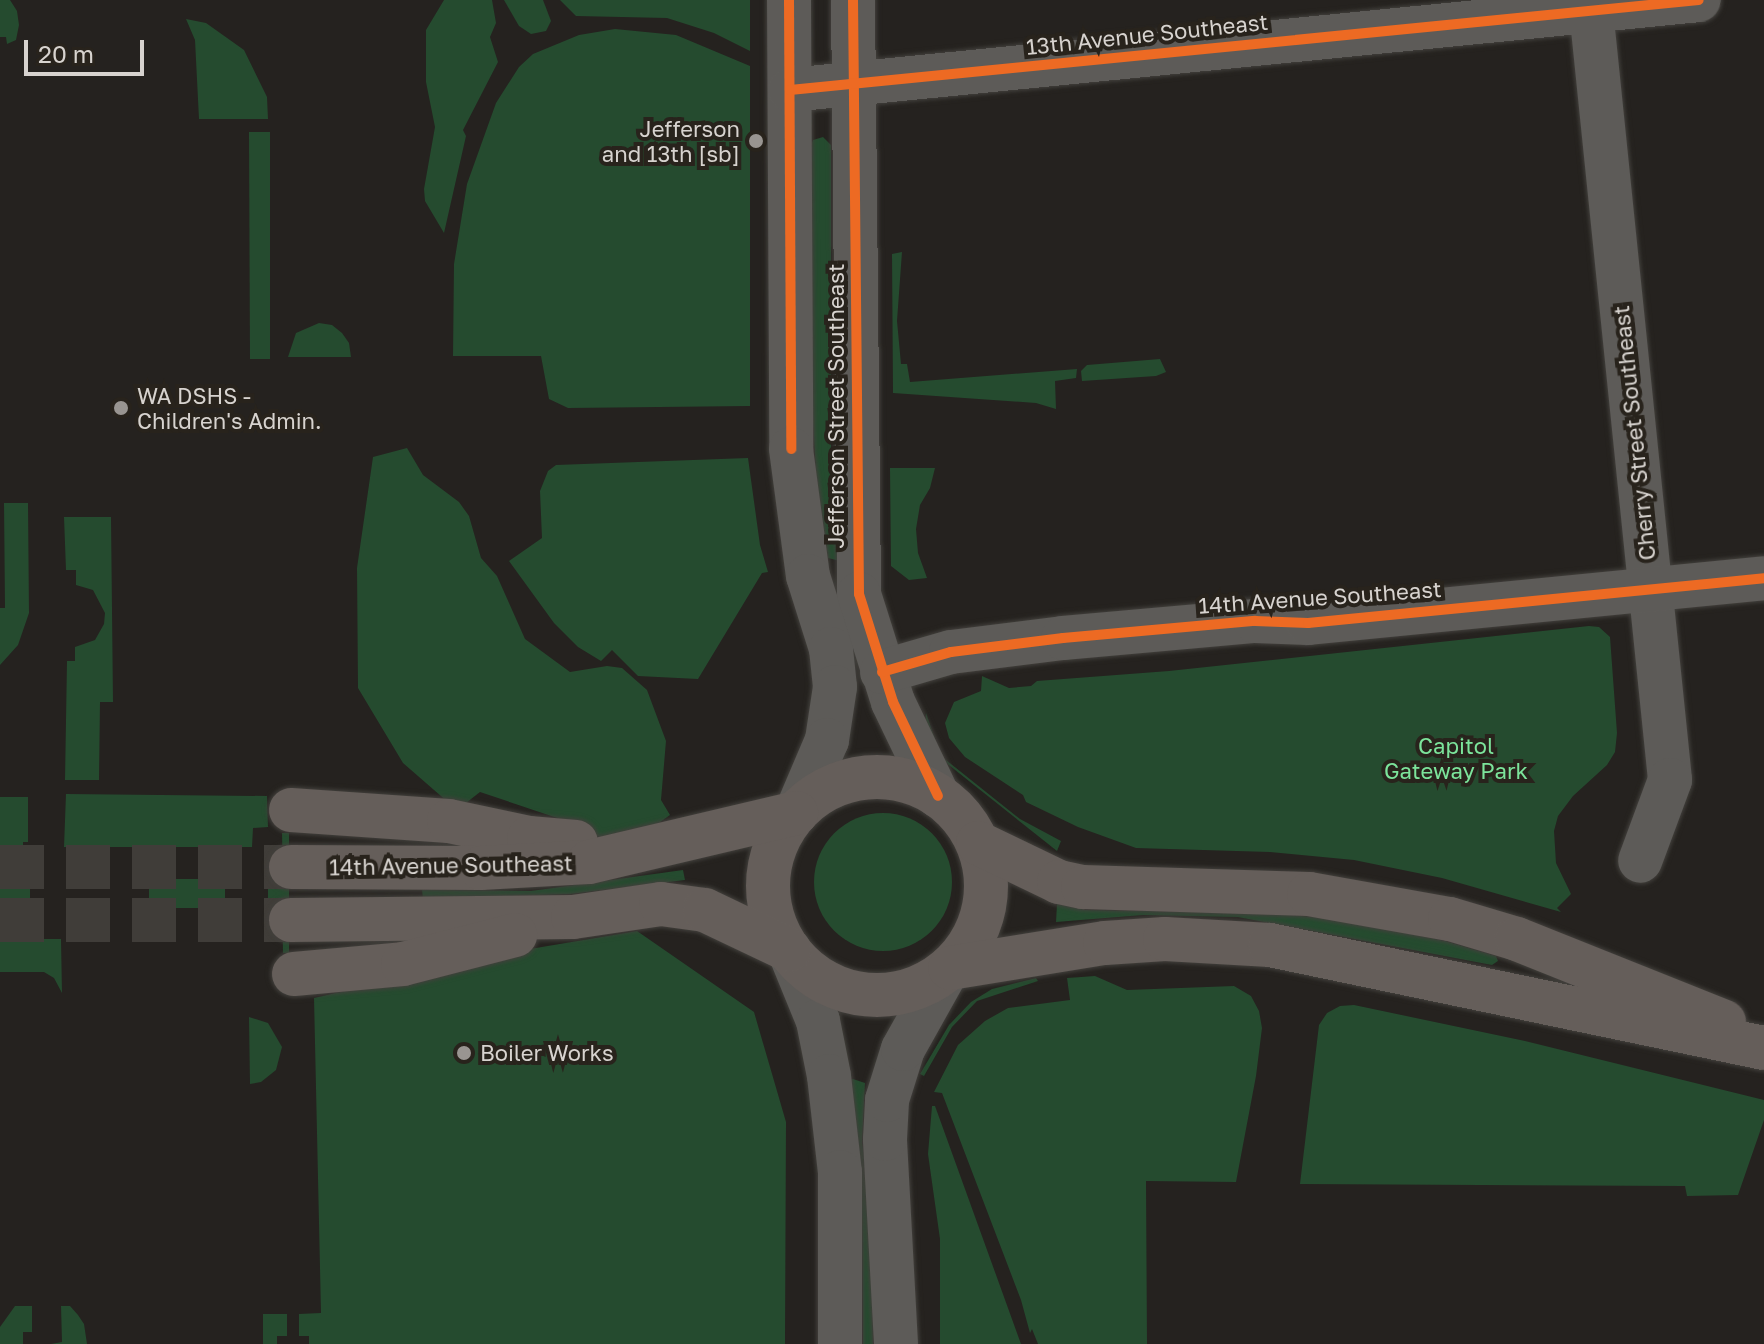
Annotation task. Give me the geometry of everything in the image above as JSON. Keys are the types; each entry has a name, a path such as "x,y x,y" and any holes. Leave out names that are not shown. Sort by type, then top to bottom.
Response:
{"main road":[{"path":"948,971 968,947 983,913 986,876 978,843 954,808 921,786 883,777 851,780 822,792 796,813 780,835 769,868 769,904 776,930 807,970 831,986 858,994 884,996 916,988 948,971 1105,943 1165,939 1270,945 1764,1048"},
{"path":"291,810 449,821 529,838 623,843 653,849"},
{"name":"14th Avenue Southeast","path":"291,867 551,865 653,849 796,813"},
{"path":"978,843 1059,882 1083,887 1309,894 1450,919 1517,939 1764,1040"},
{"path":"291,920 573,917 661,904 705,910 789,950"},
{"path":"294,974 403,964 614,910"}],"street":[{"name":"Jefferson Street Southeast","path":"789,0 791,449 808,576 831,649 835,687 827,740 796,813"},
{"name":"Jefferson Street Southeast","path":"853,0 857,568 866,622 882,672 938,796"},
{"name":"13th Avenue Southeast","path":"790,90 1591,5 1699,0"},
{"name":"Cherry Street Southeast","path":"1591,5 1670,780 1640,861"},
{"name":"14th Avenue Southeast","path":"882,672 951,652 1063,638 1255,621 1308,623 1764,578"},
{"path":"789,950 818,1021 829,1076 840,1172 840,1344"},
{"path":"896,1344 885,1139 887,1100 903,1049 948,971"}],"green space":[{"path":"0,0 10,0 17,11 19,25 16,40 7,44 6,37 0,37"},
{"path":"444,0 492,0 496,23 490,37 498,62 463,130 466,136 444,233 425,201 424,189 435,127 426,82 426,30"},
{"path":"504,0 543,0 551,21 546,31 531,34 519,26"},
{"path":"560,0 750,0 750,51 714,33 667,18 576,16"},
{"path":"186,19 206,23 244,50 267,97 268,119 199,119 195,40"},
{"path":"615,29 676,35 750,66 750,406 568,408 549,399 541,356 453,356 454,264 467,184 496,103 519,67 533,54 579,35"},
{"path":"249,132 270,132 270,359 250,359"},
{"path":"823,137 831,145 831,486 840,561 828,558 816,472 811,391 811,145 813,140"},
{"path":"902,252 897,321 901,364 907,364 910,382 1077,369 1076,378 1055,381 1056,409 1036,403 893,393 892,254"},
{"path":"319,323 332,325 342,333 349,343 351,357 288,357 296,333"},
{"path":"1160,359 1166,372 1156,376 1082,381 1081,371 1087,365"},
{"path":"407,448 423,475 459,502 469,516 481,558 497,576 525,639 570,672 607,666 622,668 647,690 666,741 661,800 670,815 642,835 602,841 572,823 480,792 457,810 403,763 358,688 357,568 373,457"},
{"path":"748,458 760,545 768,572 762,573 698,679 638,676 612,650 601,661 578,647 554,623 509,561 542,538 540,491 548,471 556,465"},
{"path":"890,468 935,468 930,488 920,505 916,529 918,553 927,578 909,580 891,566"},
{"path":"4,503 28,503 29,613 18,645 0,665 0,608 5,608"},
{"path":"64,517 111,517 113,702 100,702 99,780 65,780 67,661 75,661 75,647 95,640 104,624 105,613 93,590 76,585 76,570 66,570"},
{"name":"Capitol Gateway Park","path":"1599,627 1610,637 1617,733 1615,752 1607,765 1573,796 1558,816 1554,831 1556,863 1571,894 1557,908 1561,912 1442,878 1354,860 1270,852 1136,848 1078,827 1026,802 1023,795 965,757 949,738 945,723 954,702 981,691 982,676 1009,688 1031,686 1037,681 1169,671"},
{"path":"926,713 941,756 1020,819 1061,841 1057,851 940,758 925,725"},
{"path":"66,794 267,796 268,827 253,828 252,847 64,847"},
{"path":"0,797 28,797 28,842 23,842 23,847 0,847"},
{"path":"883,813 909,818 932,833 947,856 952,882 947,908 932,931 909,946 883,951 857,946 834,931 819,908 814,882 819,856 834,833 857,818"},
{"path":"282,833 289,833 289,953 283,953 282,901 268,901 268,883 283,883"},
{"path":"683,870 685,880 570,894 423,899 422,890 531,891"},
{"path":"30,878 30,907 0,907 0,879"},
{"path":"149,879 225,879 225,908 149,908"},
{"path":"1057,904 1085,910 1266,913 1336,919 1445,941 1496,956 1498,961 1492,965 1238,917 1143,915 1056,922"},
{"path":"637,931 754,1012 786,1122 785,1344 309,1344 309,1336 299,1336 299,1314 321,1313 314,998 524,950"},
{"path":"0,939 61,939 62,993 54,978 44,972 0,972"},
{"path":"1095,976 1127,990 1234,986 1251,996 1259,1011 1262,1028 1256,1076 1236,1182 1146,1181 1147,1344 1038,1344 1032,1329 1030,1333 1021,1300 942,1093 934,1092 958,1045 985,1021 1008,1008 1070,1000 1067,978"},
{"path":"1036,978 1038,981 977,1001 952,1027 924,1076 920,1074 949,1025 971,1002 992,989"},
{"path":"1354,1005 1525,1041 1764,1100 1764,1120 1738,1195 1687,1196 1685,1186 1300,1184 1319,1025 1327,1013 1340,1006"},
{"path":"249,1017 268,1023 282,1047 276,1070 261,1082 250,1084"},
{"path":"844,1080 865,1083 862,1143 871,1202 873,1344 863,1344 862,1210"},
{"path":"932,1106 935,1106 1021,1344 940,1344 940,1239 928,1154"},
{"path":"15,1306 32,1306 32,1332 23,1332 23,1344 0,1344 0,1327"},
{"path":"61,1306 70,1306 78,1315 84,1324 87,1344 51,1344 62,1342"},
{"path":"263,1314 287,1314 287,1336 277,1336 277,1344 263,1344"}],"tunnel":[{"path":"0,867 291,867"},
{"path":"0,920 291,920"}],"cycle path":[{"path":"789,0 791,449"},
{"path":"853,0 859,594 893,702 938,796"},
{"path":"790,90 1699,0"},
{"path":"882,672 951,652 1063,638 1255,621 1308,623 1764,578"}],"place":[{"name":"Jefferson and 13th [sb]","path":"756,141"},
{"name":"WA DSHS - Children's Admin.","path":"121,408"},
{"name":"Boiler Works","path":"464,1053"}]}
